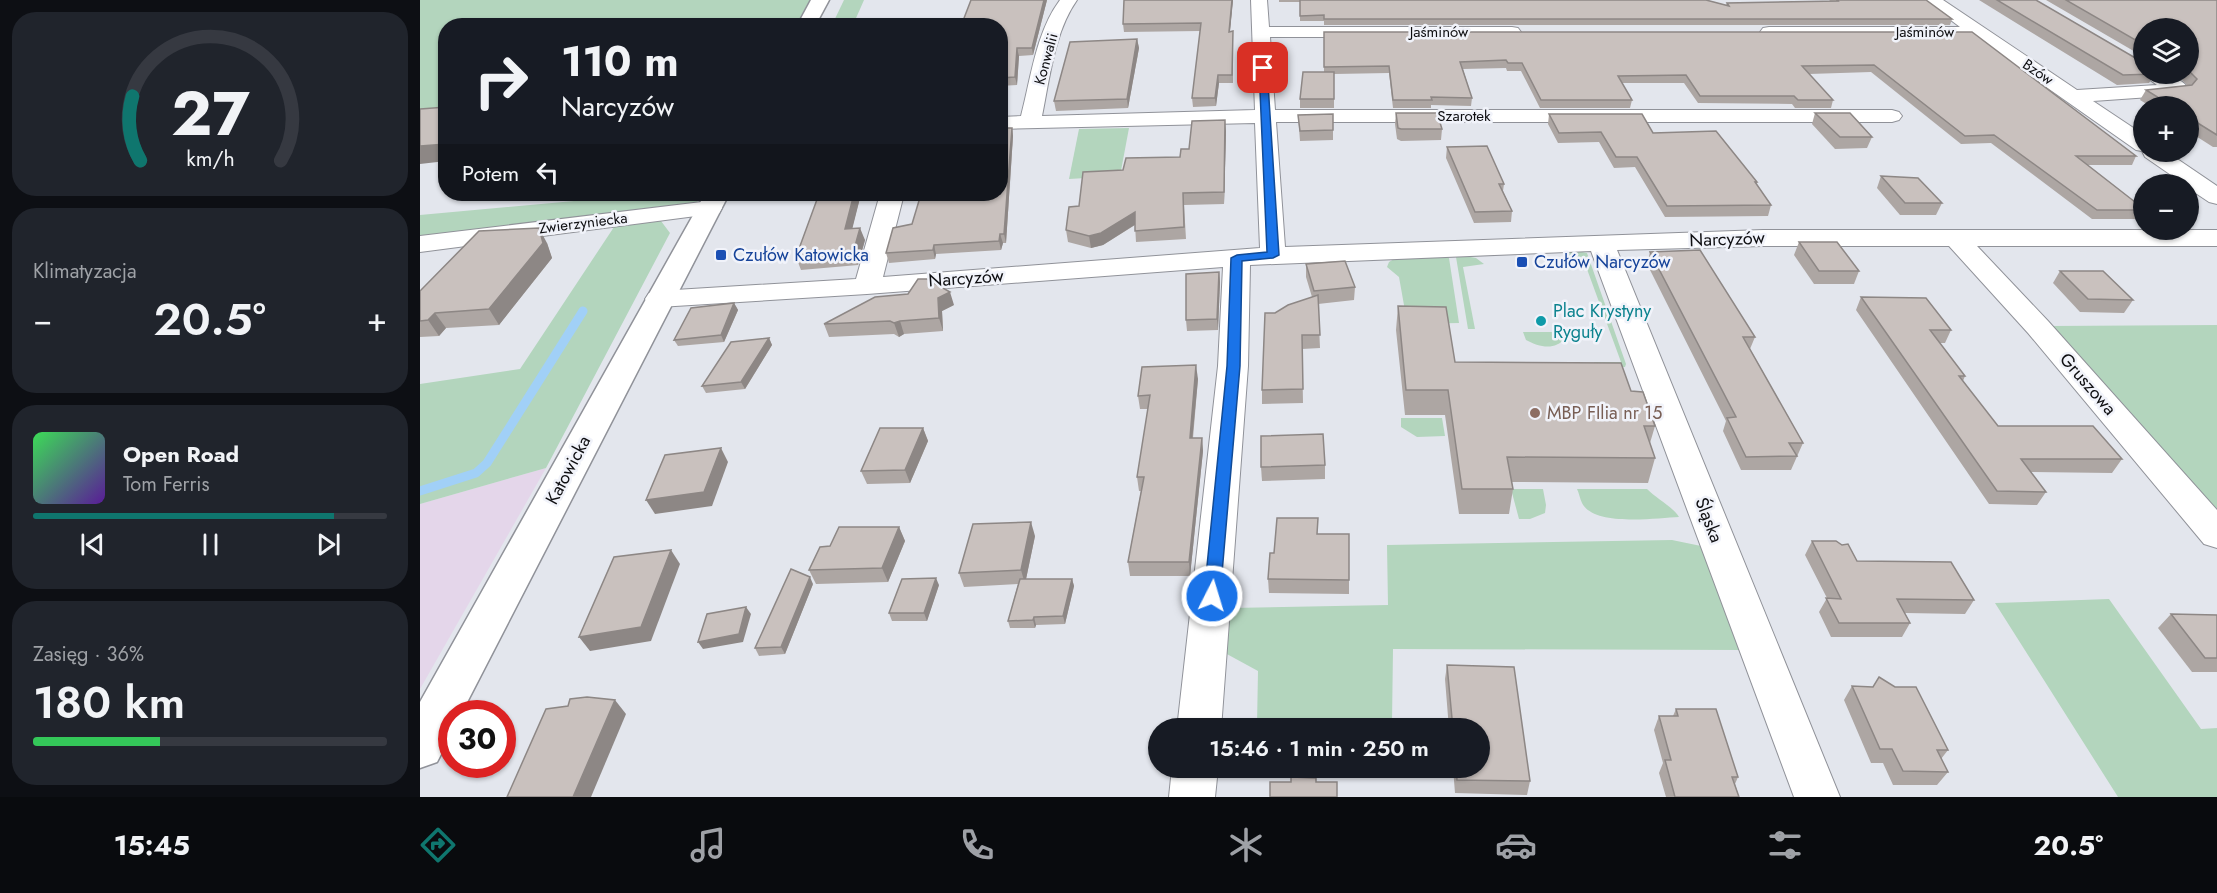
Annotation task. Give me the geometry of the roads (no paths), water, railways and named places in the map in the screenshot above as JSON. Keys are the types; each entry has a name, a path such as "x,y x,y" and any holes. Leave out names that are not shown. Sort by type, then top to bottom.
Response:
{"main road":[{"path":"810,18 820,0"},
{"name":"Katowicka","path":"420,747 659,299 714,201"}],"street":[{"name":"Konwalii","path":"1030,122 1055,25 1064,4 1069,0"},
{"path":"1259,0 1273,255"},
{"name":"Bzów","path":"1932,0 2133,136"},
{"name":"Jaśminów","path":"1261,32 1525,32"},
{"name":"Jaśminów","path":"1748,32 1978,32"},
{"path":"2075,96 2179,89 2170,84"},
{"name":"Szarotek","path":"1008,123 1265,116 1893,116"},
{"path":"2167,162 2217,197"},
{"name":"Zwierzyniecka","path":"420,244 714,201"},
{"path":"867,286 890,201"},
{"name":"Narcyzów","path":"659,299 867,286 1273,255 1763,237 2217,238"},
{"name":"Gruszowa","path":"1956,238 2038,327 2217,534"},
{"name":"Śląska","path":"1601,243 1817,797"},
{"path":"1200,718 1233,366 1237,258"},
{"path":"1192,797 1194,778"}],"waterway":[{"path":"420,491 476,473 487,463 583,311"}],"place":[{"name":"Czułów Katowicka","path":"721,255"},
{"name":"Czułów Narcyzów","path":"1522,262"},
{"name":"Plac Krystyny Ryguły","path":"1541,321"},
{"name":"MBP FIlia nr 15","path":"1535,413"}]}
